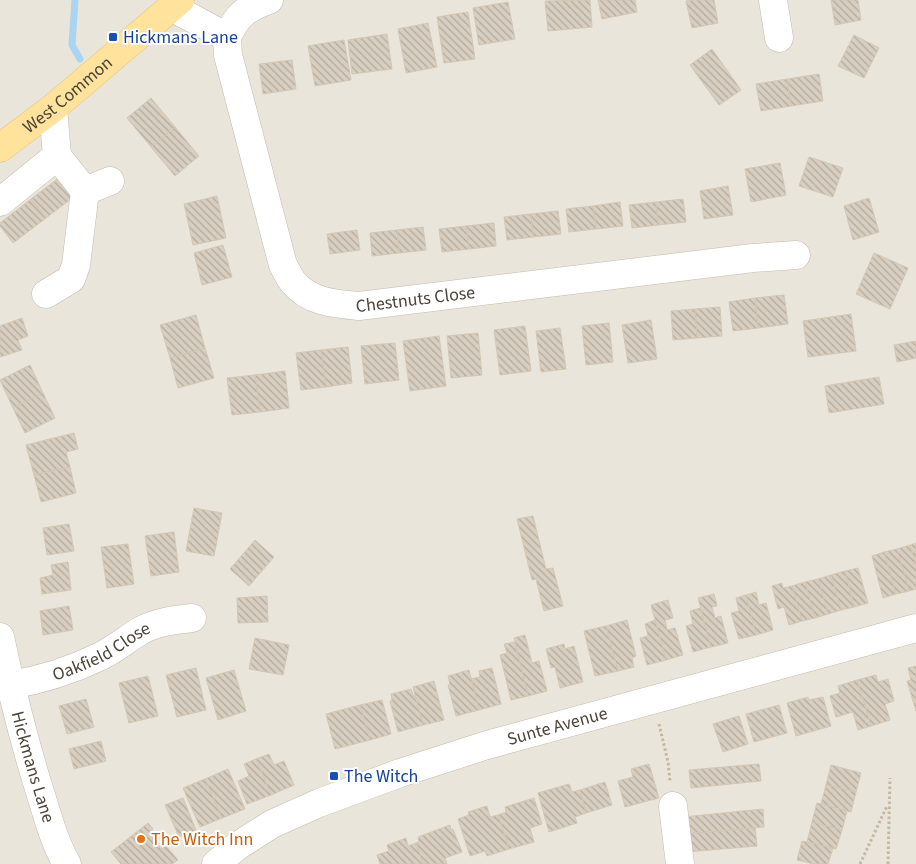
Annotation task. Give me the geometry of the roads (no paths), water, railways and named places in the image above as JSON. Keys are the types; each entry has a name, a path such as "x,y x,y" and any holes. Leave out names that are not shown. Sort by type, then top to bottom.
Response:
{"main road":[{"name":"West Common","path":"0,148 54,108 177,4"}],"street":[{"path":"177,4 226,37 236,19 253,6 269,0"},
{"path":"773,0 779,38"},
{"name":"Chestnuts Close","path":"226,37 228,55 283,264 293,282 312,298 334,304 359,306 796,255"},
{"path":"46,294 70,280 76,265 85,191 57,156 54,108"},
{"path":"0,202 57,156"},
{"path":"85,191 110,182"},
{"name":"Oakfield Close","path":"10,685 40,680 76,667 103,655 142,630 162,622 192,618"},
{"name":"Sunte Avenue","path":"216,864 236,847 272,824 319,803 400,773 487,745 916,628"},
{"name":"Hickmans Lane","path":"0,637 29,758 61,854 67,864"},
{"path":"673,806 680,864"}],"waterway":[{"path":"75,0 72,45 80,59"}],"place":[{"name":"Hickmans Lane","path":"113,37"},
{"name":"The Witch","path":"334,776"},
{"name":"The Witch Inn","path":"141,839"}]}
